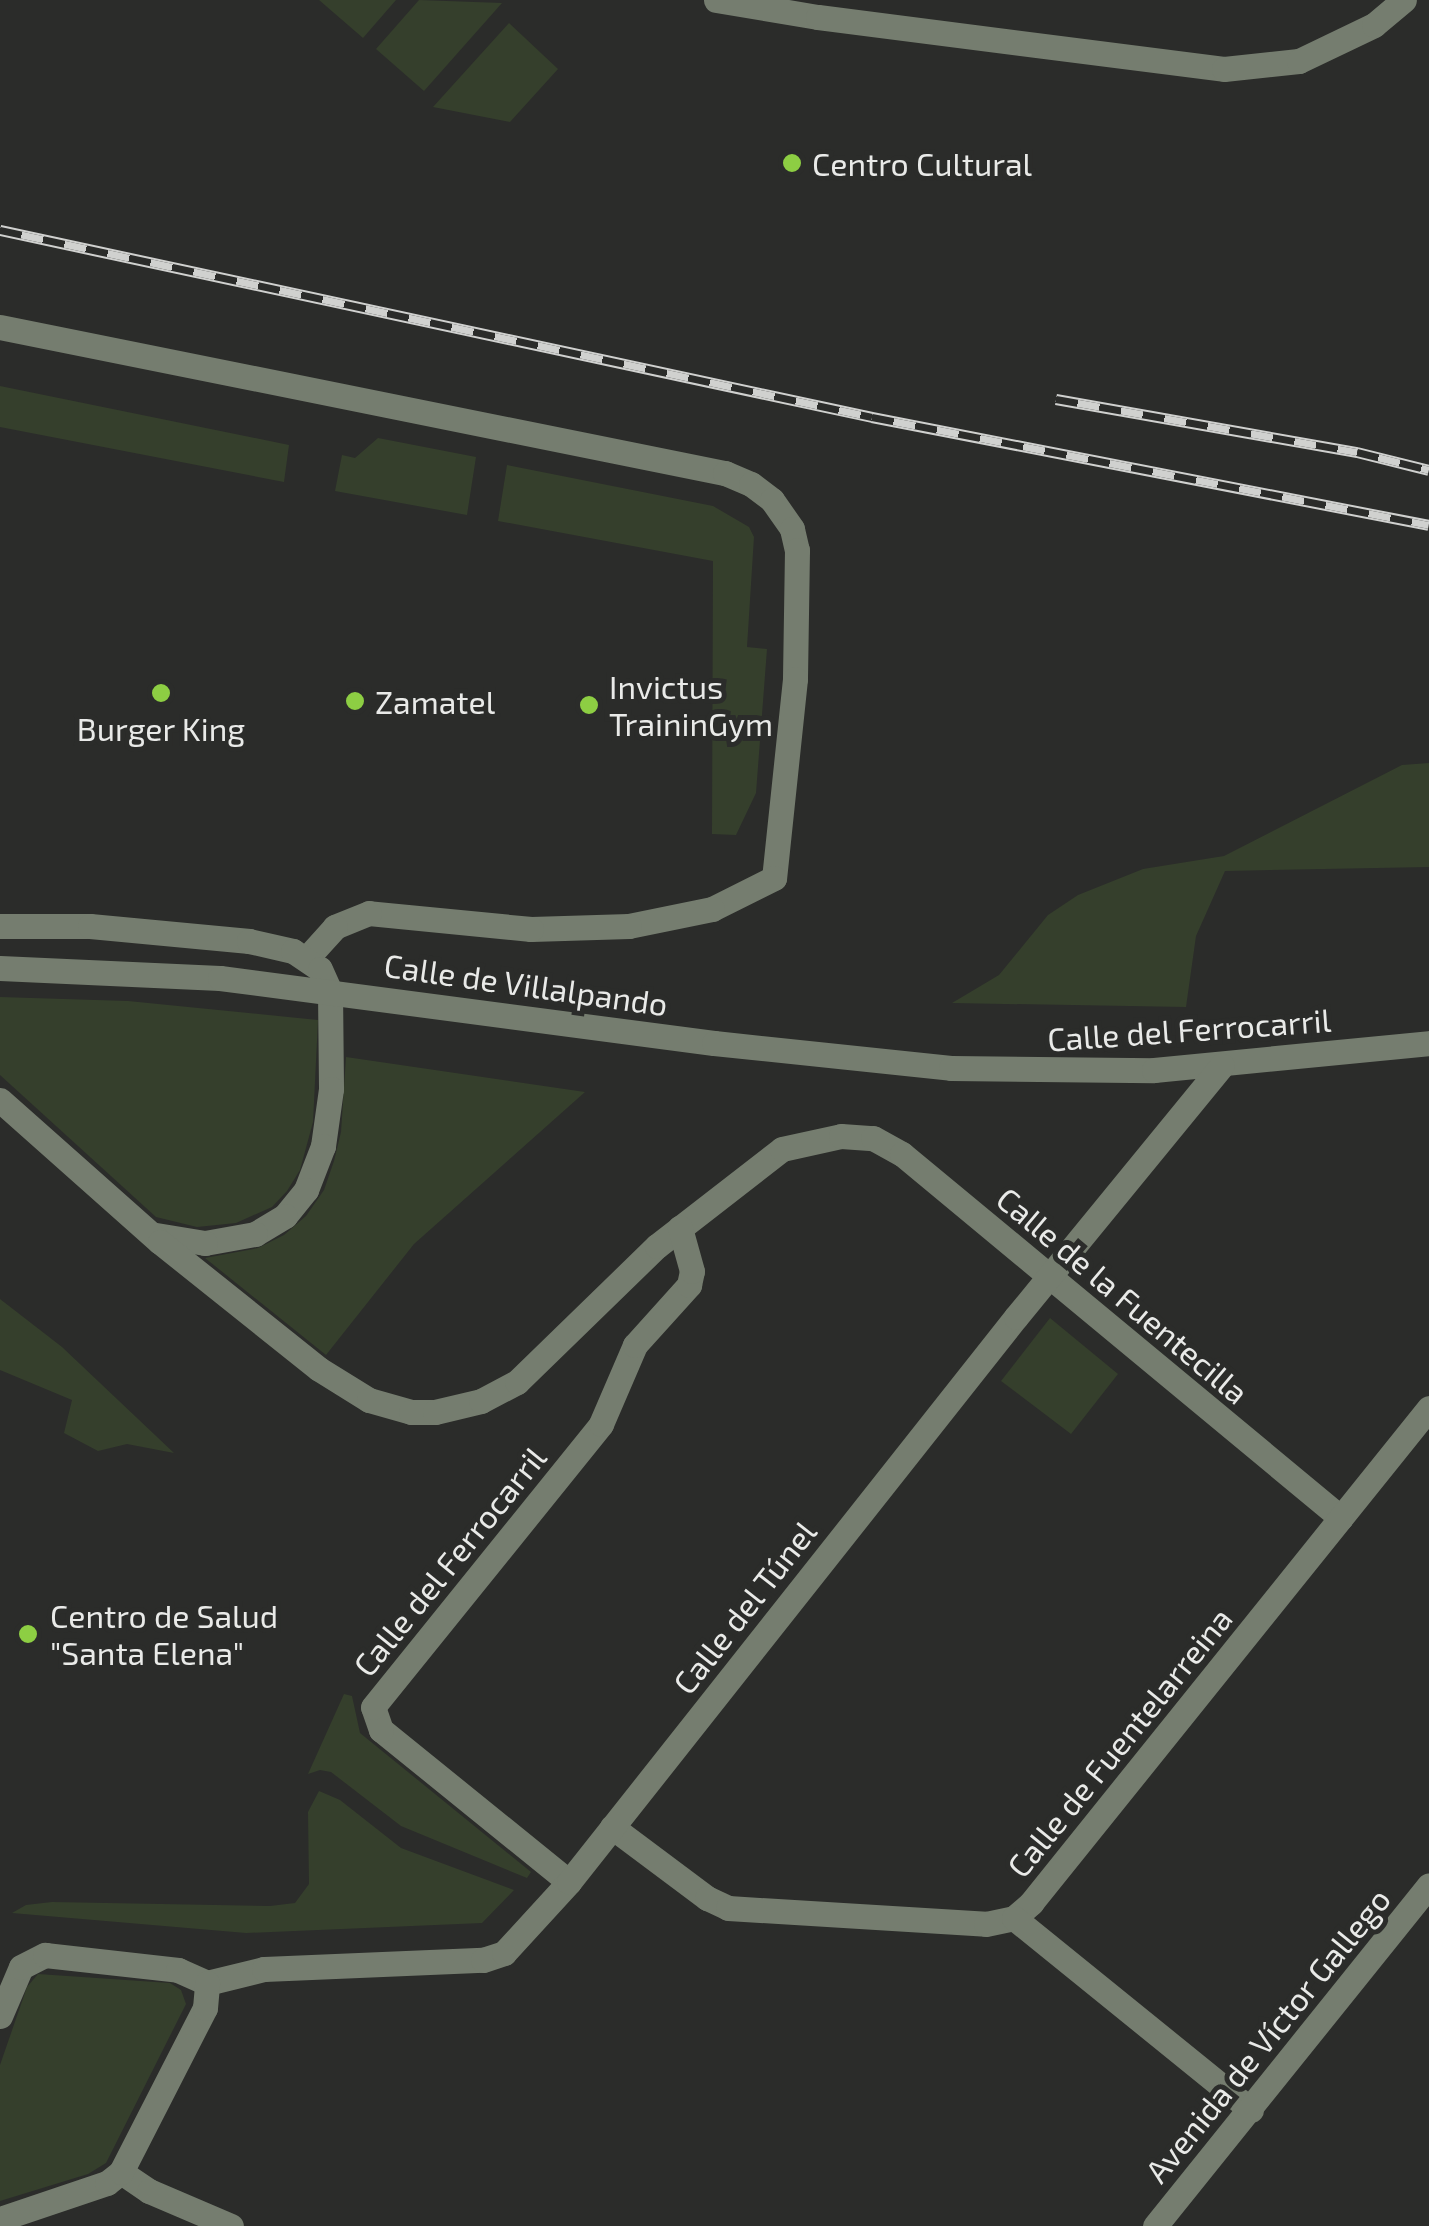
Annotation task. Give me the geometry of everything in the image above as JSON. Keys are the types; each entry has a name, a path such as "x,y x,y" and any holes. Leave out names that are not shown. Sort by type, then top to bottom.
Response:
{"street":[{"path":"716,0 1224,69 1299,61 1374,24 1404,0"},
{"name":"Calle de Villalpando","path":"0,326 710,470 751,484 780,510 797,550 795,679 774,878 712,909 630,926 530,928 370,913 335,927 307,958"},
{"path":"0,926 90,926 207,936 277,946 307,958 320,970 330,991 328,1120 316,1169 295,1205 271,1226 239,1238 205,1243 151,1233"},
{"name":"Calle de Villalpando","path":"0,968 106,970 330,991 714,1043"},
{"name":"Calle del Ferrocarril","path":"714,1043 989,1070 1116,1072 1222,1066 1429,1043"},
{"name":"Calle del Túnel","path":"206,1983 264,1969 483,1960 504,1954 569,1882 1049,1276 1222,1066"},
{"path":"0,1100 151,1233 343,1386 369,1400 411,1412 468,1404 517,1382 680,1228"},
{"name":"Calle de la Fuentecilla","path":"680,1228 782,1149 856,1136 872,1138 902,1154 1341,1518"},
{"name":"Calle del Ferrocarril","path":"569,1882 381,1730 373,1707 601,1424 635,1345 688,1285 692,1271 680,1228"},
{"name":"Calle de Fuentelarreina","path":"612,1826 707,1898 728,1908 986,1924 1014,1918 1429,1408"},
{"name":"Avenida de Víctor Gallego","path":"1155,2226 1429,1885"},
{"path":"1014,1918 1251,2110"},
{"path":"0,2219 107,2183 122,2172 205,2008 206,1983 178,1970 45,1955 22,1967 3,1993"},
{"path":"122,2172 149,2191 231,2226"}],"green space":[{"path":"319,0 396,0 363,38"},
{"path":"419,0 502,3 424,91 376,49"},
{"path":"509,23 558,69 510,122 433,107"},
{"path":"0,386 289,445 284,482 0,427"},
{"path":"378,438 476,457 467,515 335,491 342,455 355,458"},
{"path":"507,465 713,506 749,527 754,537 747,647 767,649 756,793 736,835 712,834 713,561 498,521"},
{"path":"1429,763 1429,867 1225,871 1196,936 1186,1007 952,1003 999,975 1048,915 1078,895 1143,869 1224,856 1402,765"},
{"path":"0,997 128,1001 318,1020 313,1122 300,1170 287,1191 272,1207 236,1223 197,1227 156,1217 0,1075"},
{"path":"346,1057 585,1092 414,1244 326,1355 205,1258 258,1248 284,1235 306,1216 324,1190 334,1161 341,1132"},
{"path":"0,1299 62,1347 174,1453 127,1444 98,1451 64,1433 72,1400 0,1370"},
{"path":"1050,1318 1118,1374 1071,1434 1001,1381"},
{"path":"344,1694 352,1696 360,1733 531,1872 527,1878 401,1826 331,1772 308,1774"},
{"path":"319,1791 340,1800 401,1848 514,1890 482,1923 246,1933 12,1913 26,1905 52,1902 270,1906 295,1903 309,1884 308,1812"},
{"path":"38,1974 170,1983 181,1990 186,2004 106,2163 88,2174 0,2201 0,2065 27,1987"}],"railway":[{"path":"0,230 872,417 1429,525"},
{"path":"1056,399 1357,452 1429,470"}],"place":[{"name":"Centro Cultural","path":"792,163"},
{"name":"Burger King","path":"161,693"},
{"name":"Zamatel","path":"355,701"},
{"name":"Invictus TraininGym","path":"589,705"},
{"name":"Centro de Salud \"Santa Elena\"","path":"28,1634"}]}
